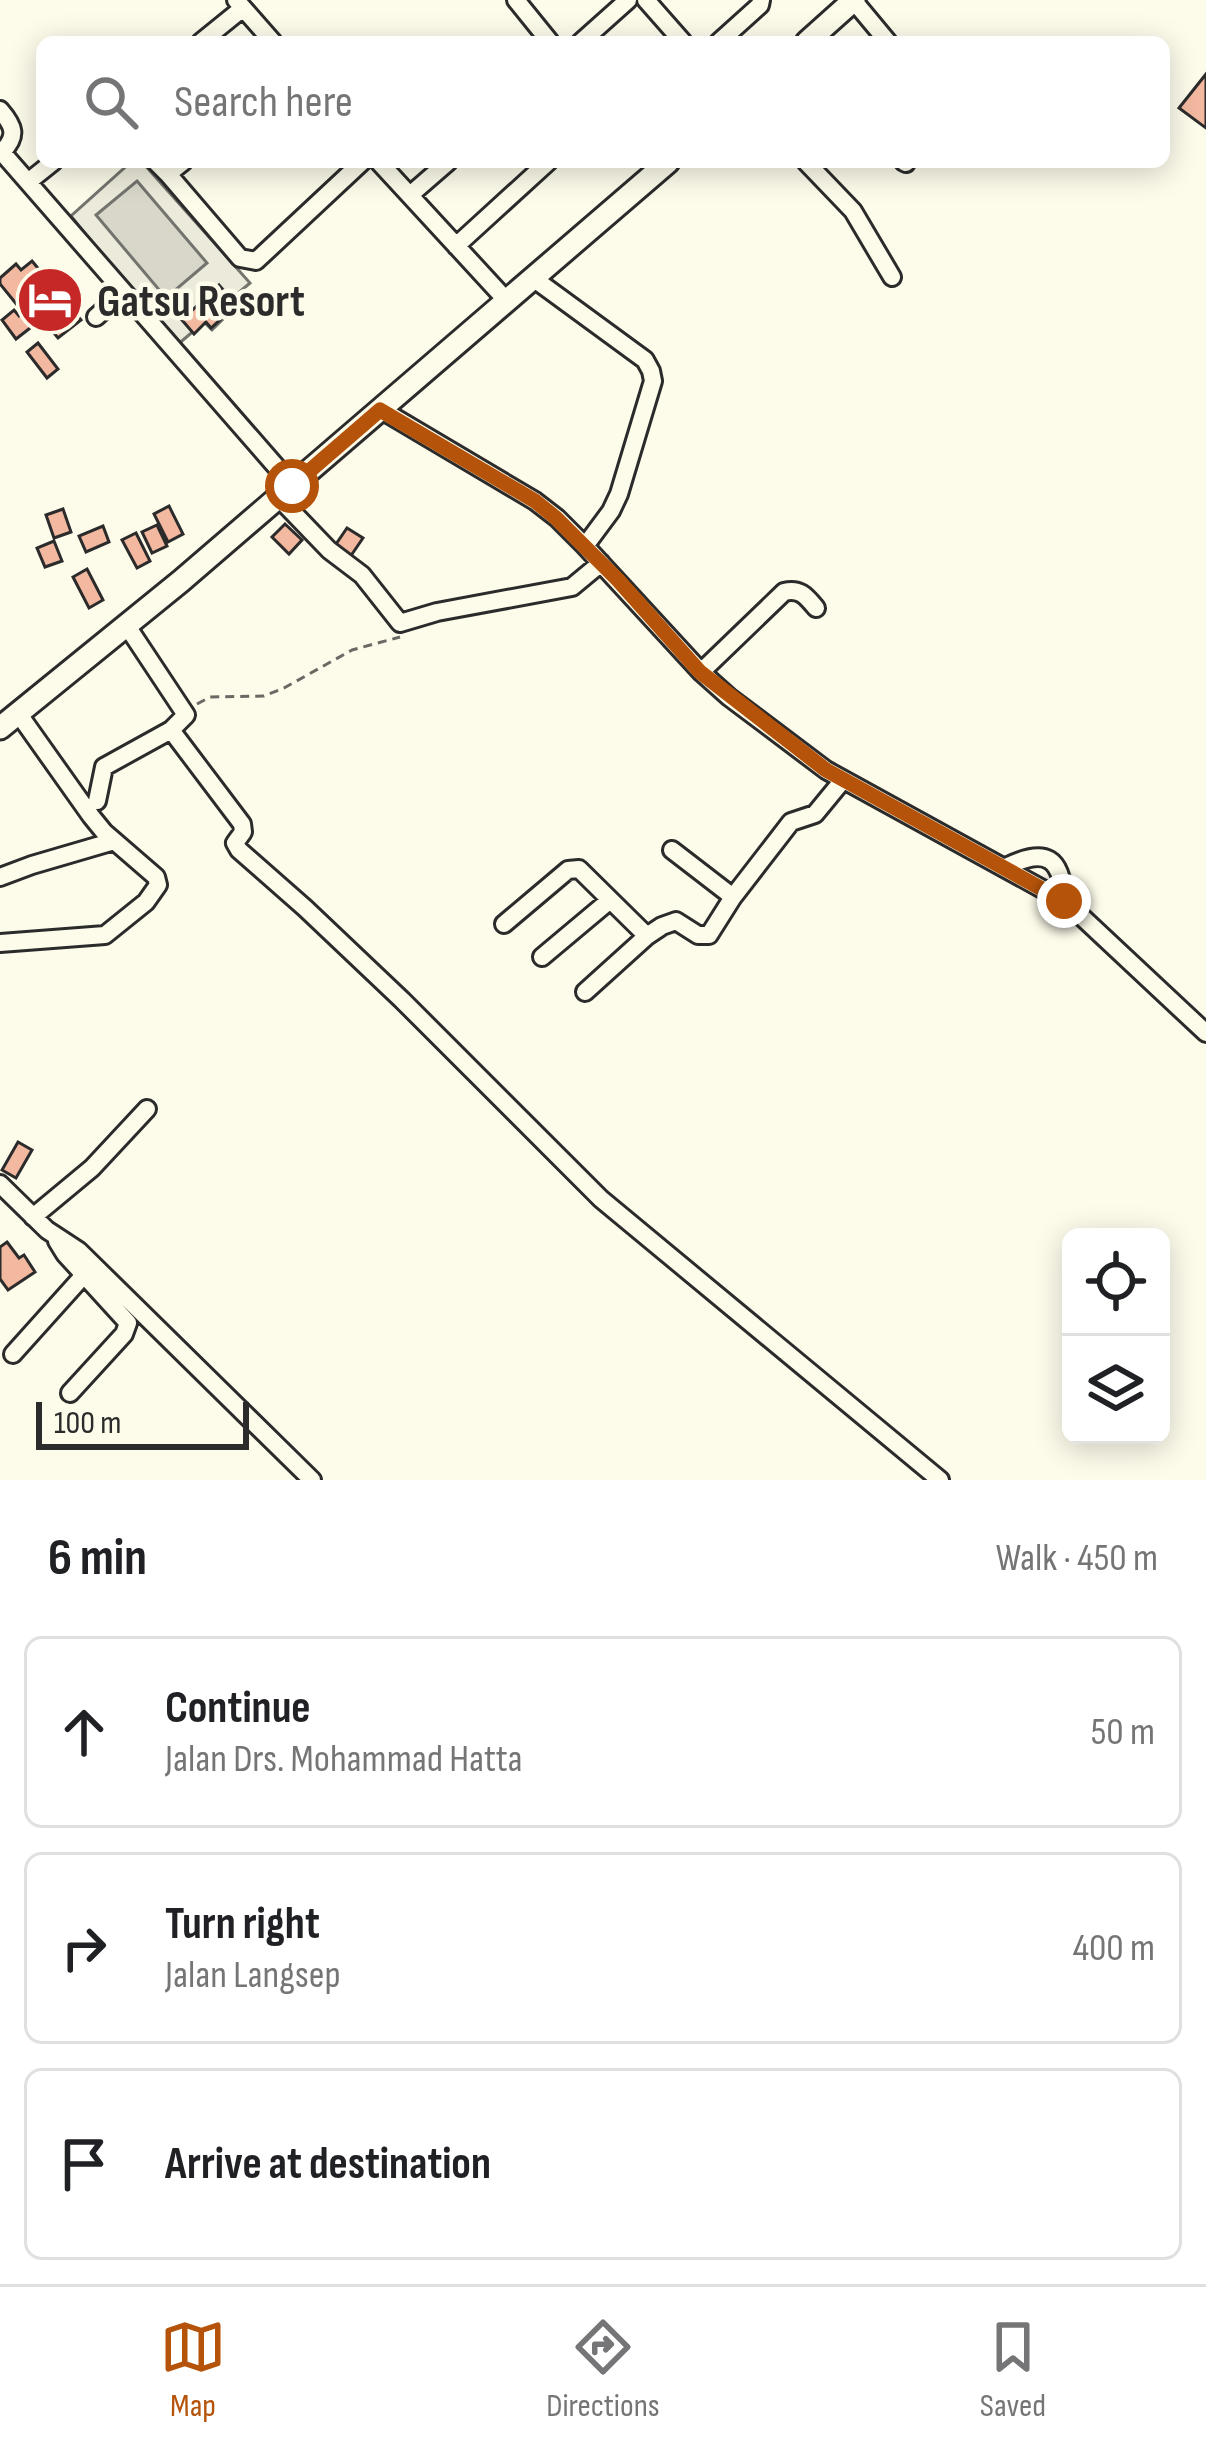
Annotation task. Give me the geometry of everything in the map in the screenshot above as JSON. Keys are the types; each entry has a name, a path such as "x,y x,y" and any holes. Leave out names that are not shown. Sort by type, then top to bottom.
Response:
{"main road":[{"path":"814,36 854,0"},
{"path":"9,721 286,492 657,168"}],"street":[{"path":"516,0 545,36"},
{"path":"588,36 628,0"},
{"path":"646,0 678,36"},
{"path":"725,36 761,0"},
{"path":"854,0 883,36"},
{"path":"207,36 240,4 268,36"},
{"path":"0,110 14,132 4,160 124,292 329,550 362,575 400,623 572,587 602,563"},
{"path":"28,182 46,168"},
{"path":"171,168 241,258 256,261 356,168"},
{"path":"385,168 507,301"},
{"path":"410,195 441,168"},
{"path":"457,246 542,168"},
{"path":"812,168 853,211 892,277"},
{"path":"533,278 645,360 652,370 653,381 619,494 585,547"},
{"path":"96,317 124,292"},
{"path":"380,410 535,501 602,563 700,672 761,721 826,770 1064,901 1206,1033"},
{"path":"700,672 784,592 803,593 815,608"},
{"path":"94,809 104,767 171,730 182,708 128,626"},
{"path":"0,943 100,937 146,902 158,881 109,836 94,809 9,721"},
{"path":"171,730 242,824 243,832 235,843 238,850 402,1000 602,1199 940,1480"},
{"path":"585,992 662,926 676,921 698,935 709,934 791,822 815,814 843,780"},
{"path":"0,877 109,836"},
{"path":"672,850 734,897"},
{"path":"1006,867 1036,856 1047,858 1061,872 1064,901"},
{"path":"504,924 573,868 647,936"},
{"path":"542,958 610,900"},
{"path":"33,1216 92,1168 147,1109"},
{"path":"0,1184 79,1251 312,1480"},
{"path":"54,1234 65,1254 124,1316 128,1328 70,1393"},
{"path":"13,1354 84,1275"}],"path":[{"path":"182,708 203,699 264,696 352,650 412,632"}],"shaded area":[{"path":"124,168 147,168 250,283 217,311 223,319 212,330 204,322 176,346 71,216"},
{"path":"137,181 207,263 166,298 96,215"}],"building":[{"path":"1206,74 1206,128 1179,108"},
{"name":"Gatsu Resort","path":"32,261 81,320 58,338 31,295 18,306 0,284 0,278 16,264 21,270"},
{"path":"219,285 231,299 218,311 223,317 211,328 206,322 194,334 182,320"},
{"path":"32,305 43,318 16,339 2,320 14,310 19,316"},
{"path":"38,343 58,369 47,378 27,352"},
{"path":"169,506 183,534 168,542 154,514"},
{"path":"63,509 71,532 54,538 46,515"},
{"path":"285,524 302,540 289,554 272,537"},
{"path":"157,525 167,546 152,553 142,532"},
{"path":"103,526 109,542 86,552 79,536"},
{"path":"347,528 363,538 350,557 334,547"},
{"path":"136,533 150,561 137,568 122,540"},
{"path":"54,541 62,561 45,567 37,548"},
{"path":"87,569 103,600 89,608 73,577"},
{"path":"18,1142 32,1150 16,1178 2,1170"},
{"path":"7,1242 35,1272 8,1290 0,1279 0,1247"}],"place":[{"name":"Gatsu Resort","path":"50,300"}],"route":[{"path":"292,486 380,410 535,501 618,580 700,672 826,770 1064,901"}]}
